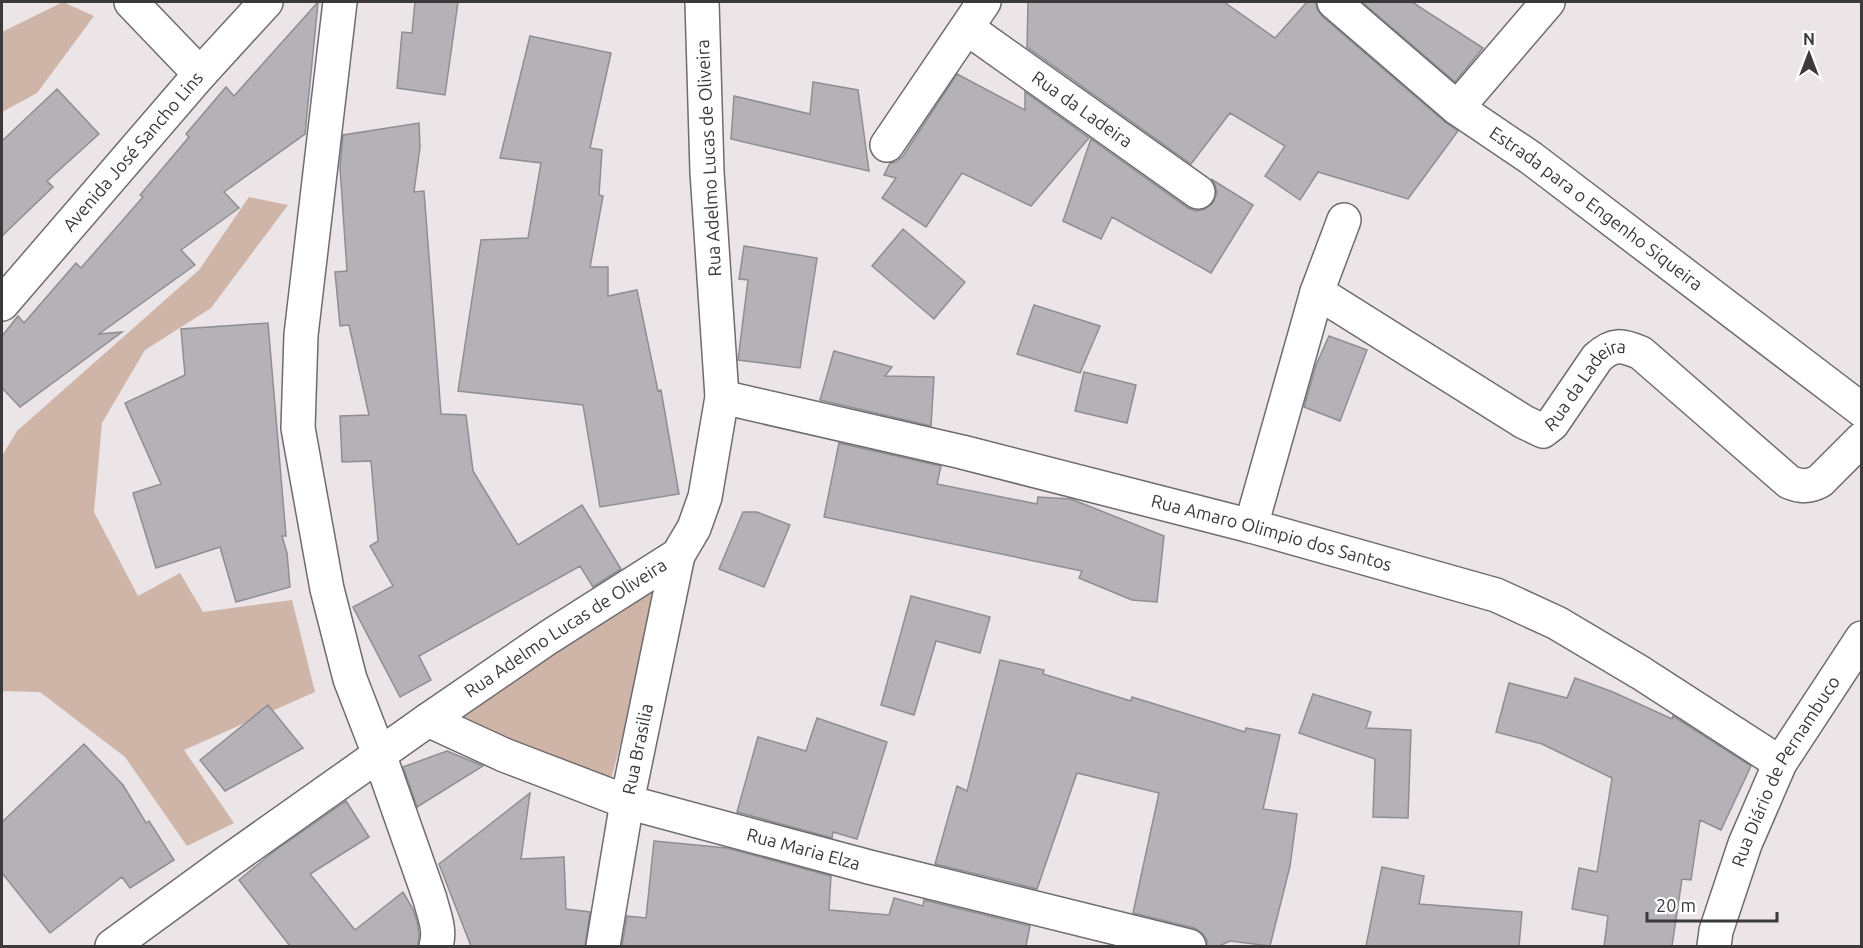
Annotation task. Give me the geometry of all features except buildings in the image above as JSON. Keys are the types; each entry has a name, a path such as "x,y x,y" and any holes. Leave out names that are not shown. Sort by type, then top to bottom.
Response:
{"street":[{"path":"131,2 200,74"},
{"name":"Avenida José Sancho Lins","path":"2,304 200,74 266,2"},
{"path":"340,2 301,335 298,428 327,589 338,634 350,679 379,754 437,922 436,946"},
{"name":"Rua Adelmo Lucas de Oliveira","path":"112,946 428,720 549,637 678,555 694,528 705,497 722,397 707,172 702,2"},
{"name":"Estrada para o Engenho Siqueira","path":"1334,2 1457,108 1531,158 1862,410"},
{"path":"1457,108 1548,2"},
{"name":"Rua da Ladeira","path":"887,145 976,15 1198,192"},
{"path":"1251,526 1317,292 1344,220"},
{"name":"Rua da Ladeira","path":"1317,292 1524,422 1543,431 1552,424 1597,357 1606,349 1618,346 1641,353 1789,482 1800,486 1811,486 1820,481 1862,439"},
{"name":"Rua Amaro Olimpio dos Santos","path":"722,397 962,452 1251,526 1496,595 1557,623 1641,673 1780,763"},
{"name":"Rua Brasilia","path":"603,946 627,802 678,555"},
{"name":"Rua Diário de Pernambuco","path":"1714,946 1716,931 1745,844 1780,763 1862,638"},
{"name":"Rua Maria Elza","path":"428,720 504,755 627,802 869,867 1189,946"}],"shaded area":[{"path":"63,2 94,16 37,93 2,112 2,32"},
{"path":"249,197 288,205 211,308 145,350 102,423 94,512 138,596 180,573 203,612 292,600 315,692 184,750 234,823 187,846 125,757 40,692 2,691 2,456 17,431 199,270"},
{"path":"668,565 608,791 436,720"}]}
